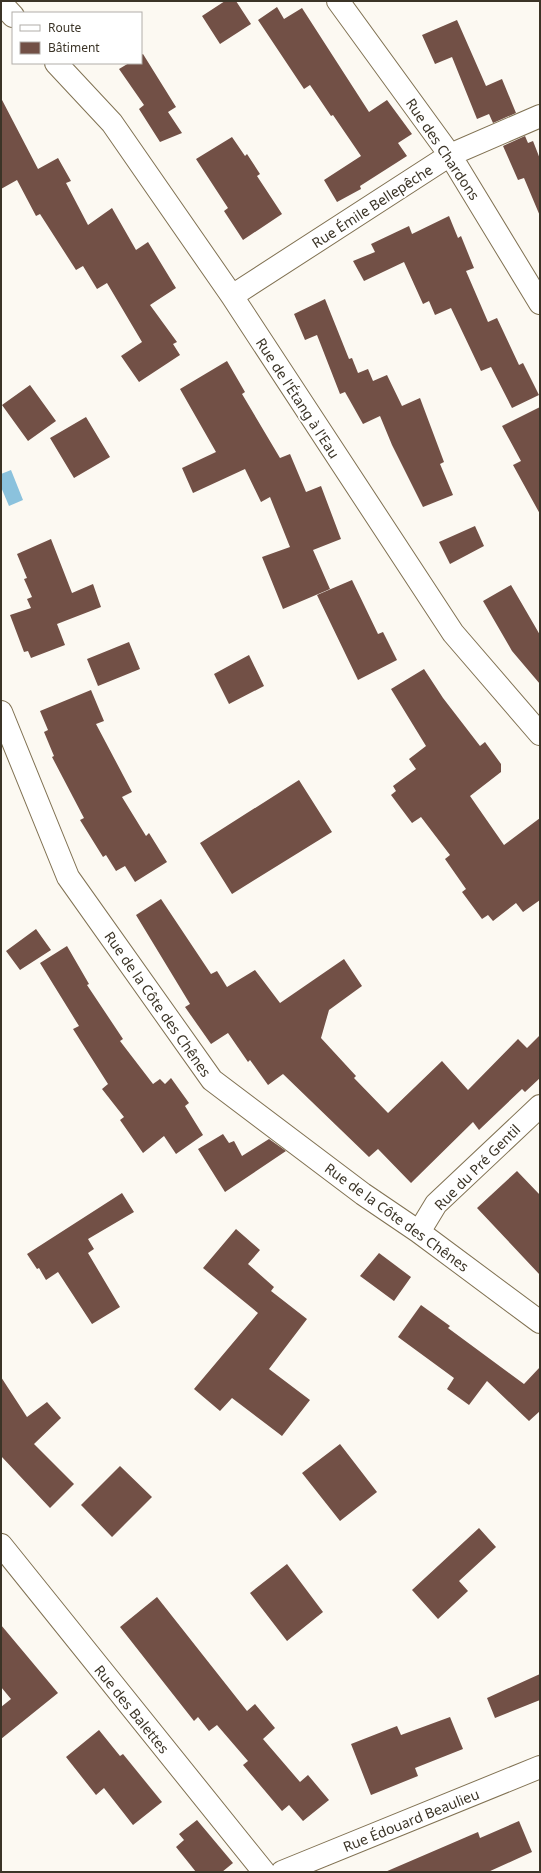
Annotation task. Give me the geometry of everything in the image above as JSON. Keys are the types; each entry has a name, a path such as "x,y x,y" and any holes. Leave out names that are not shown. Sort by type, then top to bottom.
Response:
{"street":[{"name":"Rue des Chardons","path":"338,1 450,155 540,303"},
{"path":"1,3 12,15"},
{"name":"Rue de l'Étang à l'Eau","path":"57,64 112,123 232,296 453,634 540,734"},
{"name":"Rue Émile Bellepêche","path":"232,296 450,155 540,116"},
{"name":"Rue de la Côte des Chênes","path":"1,712 68,877 212,1080 363,1194 419,1232 540,1322"},
{"name":"Rue du Pré Gentil","path":"419,1232 436,1204 540,1106"},
{"name":"Rue des Balettes","path":"1,1545 264,1872"},
{"name":"Rue Édouard Beaulieu","path":"282,1872 540,1767"}],"water":[{"path":"11,470 23,500 9,506 1,487 1,474"}],"building":[{"path":"225,1 236,1 251,24 220,44 202,16"},
{"path":"277,7 284,19 302,8 369,112 387,100 412,134 398,143 407,156 360,186 361,189 337,202 324,180 361,156 310,85 304,89 258,20"},
{"path":"457,20 486,86 502,79 516,113 493,123 489,114 477,119 452,57 435,64 422,35"},
{"path":"142,54 176,107 168,112 182,133 160,142 139,109 144,105 119,69 127,64 142,64"},
{"path":"1,98 38,169 58,158 71,181 66,183 88,225 112,208 136,250 148,242 176,288 150,305 177,342 173,344 180,355 139,382 121,356 142,342 107,283 97,289 83,266 76,270 40,214 36,216 17,180 1,189"},
{"path":"525,136 528,143 533,141 540,159 540,216 524,178 518,180 503,146"},
{"path":"232,137 245,156 247,154 260,174 257,176 282,214 243,240 224,211 228,208 196,159"},
{"path":"449,216 458,238 461,236 474,268 466,271 488,322 497,318 519,365 523,363 539,395 512,408 491,367 481,371 451,308 435,315 429,301 423,304 404,262 364,281 353,261 375,252 371,244 409,226 412,234"},
{"path":"325,299 349,359 352,358 358,373 368,369 373,381 387,375 402,406 420,398 444,462 440,464 453,495 423,507 392,445 380,416 363,424 345,392 340,394 317,335 305,340 294,314"},
{"path":"227,361 245,392 242,394 280,458 290,454 306,492 321,486 341,539 313,550 330,589 283,609 262,557 290,547 270,497 261,502 245,469 193,493 182,468 216,452 180,389"},
{"path":"30,385 56,421 28,441 2,405"},
{"path":"540,407 540,514 513,465 521,461 502,426"},
{"path":"86,417 110,457 74,478 50,438"},
{"path":"475,526 484,546 450,564 439,542"},
{"path":"51,539 72,593 93,584 101,607 57,624 65,645 31,658 28,651 24,652 10,615 31,608 27,599 32,597 24,579 27,578 17,554"},
{"path":"352,580 378,634 383,632 397,660 358,680 317,595"},
{"path":"511,585 540,635 540,684 512,651 483,601"},
{"path":"129,642 140,669 98,686 87,659"},
{"path":"249,655 264,686 229,704 214,674"},
{"path":"424,669 443,698 480,746 485,742 501,764 501,772 470,796 504,845 540,818 540,900 523,912 516,903 493,921 488,915 482,919 462,892 466,889 445,859 450,855 421,817 412,823 391,795 396,791 393,786 416,769 409,759 426,746 391,689"},
{"path":"91,690 104,721 96,724 132,792 122,797 146,836 149,833 167,862 135,882 125,866 116,871 106,855 103,857 80,820 84,818 52,757 54,756 44,732 48,730 40,711"},
{"path":"299,780 332,832 232,894 200,843"},
{"path":"161,899 211,974 217,971 227,987 255,970 280,1003 344,959 362,986 329,1010 321,1038 356,1076 354,1078 388,1113 442,1061 468,1090 518,1039 527,1048 540,1035 540,1078 525,1092 522,1089 479,1130 473,1122 411,1183 378,1149 369,1157 283,1074 268,1085 250,1060 248,1062 228,1033 211,1044 185,1007 190,1004 136,915"},
{"path":"36,929 51,950 20,970 6,951"},
{"path":"67,946 89,984 87,985 123,1039 120,1041 153,1084 160,1079 165,1084 171,1078 189,1103 185,1106 203,1135 176,1154 164,1136 143,1153 120,1120 124,1117 102,1089 108,1084 73,1029 79,1026 40,963"},
{"path":"223,1134 229,1143 234,1141 242,1156 269,1139 286,1151 225,1192 198,1149"},
{"path":"517,1171 540,1195 540,1275 477,1208"},
{"path":"122,1193 134,1212 88,1239 94,1249 88,1253 120,1307 92,1324 58,1272 46,1280 39,1268 37,1269 27,1254"},
{"path":"236,1229 260,1250 248,1264 274,1287 271,1291 307,1319 269,1369 310,1400 282,1436 232,1398 220,1411 194,1389 258,1313 203,1268"},
{"path":"379,1253 411,1277 394,1301 360,1276"},
{"path":"421,1305 450,1326 448,1328 524,1384 540,1367 540,1411 529,1421 487,1381 469,1405 447,1389 454,1378 398,1337"},
{"path":"1,1377 27,1417 47,1402 61,1418 34,1444 74,1484 50,1508 1,1456"},
{"path":"340,1444 377,1492 340,1521 302,1473"},
{"path":"120,1466 152,1497 112,1537 81,1505"},
{"path":"479,1528 496,1547 459,1581 468,1591 438,1619 412,1590"},
{"path":"287,1564 323,1612 287,1641 250,1593"},
{"path":"157,1597 247,1711 255,1704 275,1728 263,1739 300,1782 308,1775 329,1800 303,1821 289,1805 282,1811 243,1765 248,1761 217,1725 209,1731 198,1717 194,1721 120,1627"},
{"path":"1,1625 58,1693 1,1739 1,1707 11,1699 1,1687"},
{"path":"540,1674 540,1700 495,1718 487,1698"},
{"path":"450,1717 463,1749 415,1768 418,1776 371,1795 351,1744 397,1726 401,1735"},
{"path":"99,1730 120,1756 123,1754 162,1802 133,1825 104,1788 96,1795 66,1757"},
{"path":"197,1820 233,1863 222,1872 196,1872 176,1847 184,1840 179,1834"},
{"path":"519,1821 532,1852 488,1872 385,1872 478,1832 480,1838"}]}
